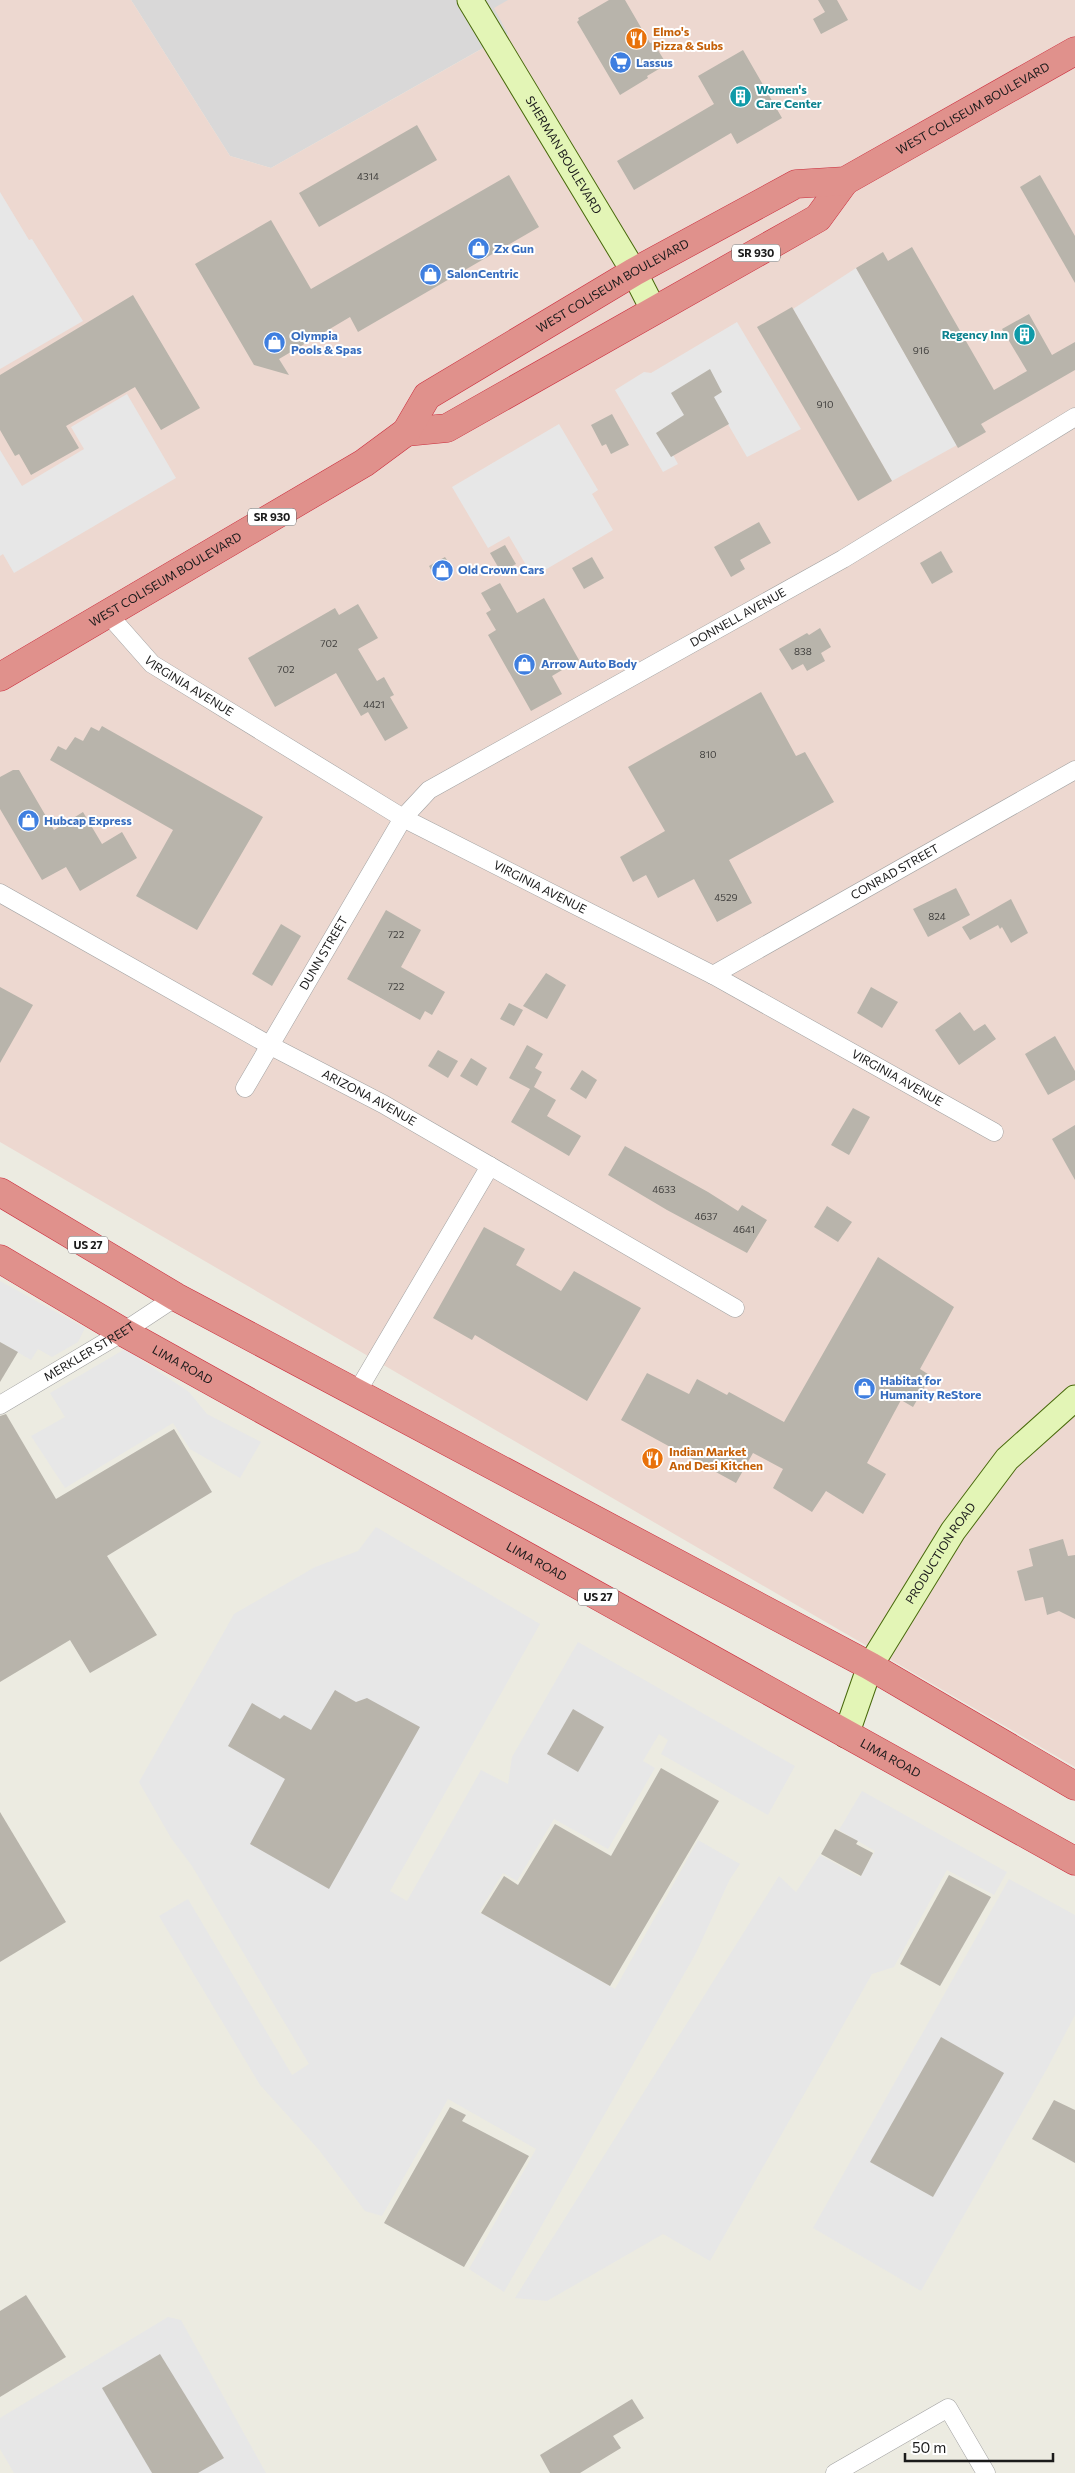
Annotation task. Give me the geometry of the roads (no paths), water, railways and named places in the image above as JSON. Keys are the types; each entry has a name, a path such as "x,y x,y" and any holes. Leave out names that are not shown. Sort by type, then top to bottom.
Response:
{"highway":[{"name":"WEST COLISEUM BOULEVARD","path":"406,432 447,428 818,218 845,181 1075,51"},
{"name":"WEST COLISEUM BOULEVARD","path":"0,677 364,463 406,432 428,396 634,272 796,184 845,181"},
{"name":"US 27","path":"0,1192 176,1297 870,1666 1075,1786"},
{"name":"LIMA ROAD","path":"0,1259 123,1332 1075,1861"}],"street":[{"name":"SHERMAN BOULEVARD","path":"470,0 634,272 654,311"},
{"name":"DONNELL AVENUE","path":"403,818 429,790 843,559 1075,417"},
{"name":"VIRGINIA AVENUE","path":"107,613 152,664 403,818 714,975 994,1132"},
{"name":"CONRAD STREET","path":"714,975 1075,770"},
{"name":"DUNN STREET","path":"245,1088 403,818"},
{"name":"ARIZONA AVENUE","path":"0,893 269,1045 383,1104 735,1308"},
{"path":"357,1392 490,1166"},
{"name":"MERKLER STREET","path":"0,1405 123,1332 176,1297"},
{"name":"PRODUCTION ROAD","path":"846,1735 870,1666 953,1531 1007,1459 1075,1398"},
{"path":"835,2473 948,2408 986,2473"}],"place":[{"name":"Elmo's Pizza & Subs","path":"637,39"},
{"name":"Lassus","path":"620,63"},
{"name":"Women's Care Center","path":"740,97"},
{"name":"Zx Gun","path":"478,249"},
{"name":"SalonCentric","path":"431,274"},
{"name":"Regency Inn","path":"1024,335"},
{"name":"Olympia Pools & Spas","path":"275,343"},
{"name":"Old Crown Cars","path":"442,570"},
{"name":"Arrow Auto Body","path":"525,664"},
{"name":"Hubcap Express","path":"28,821"},
{"name":"Habitat for Humanity ReStore","path":"864,1388"},
{"name":"Indian Market And Desi Kitchen","path":"653,1459"}]}
